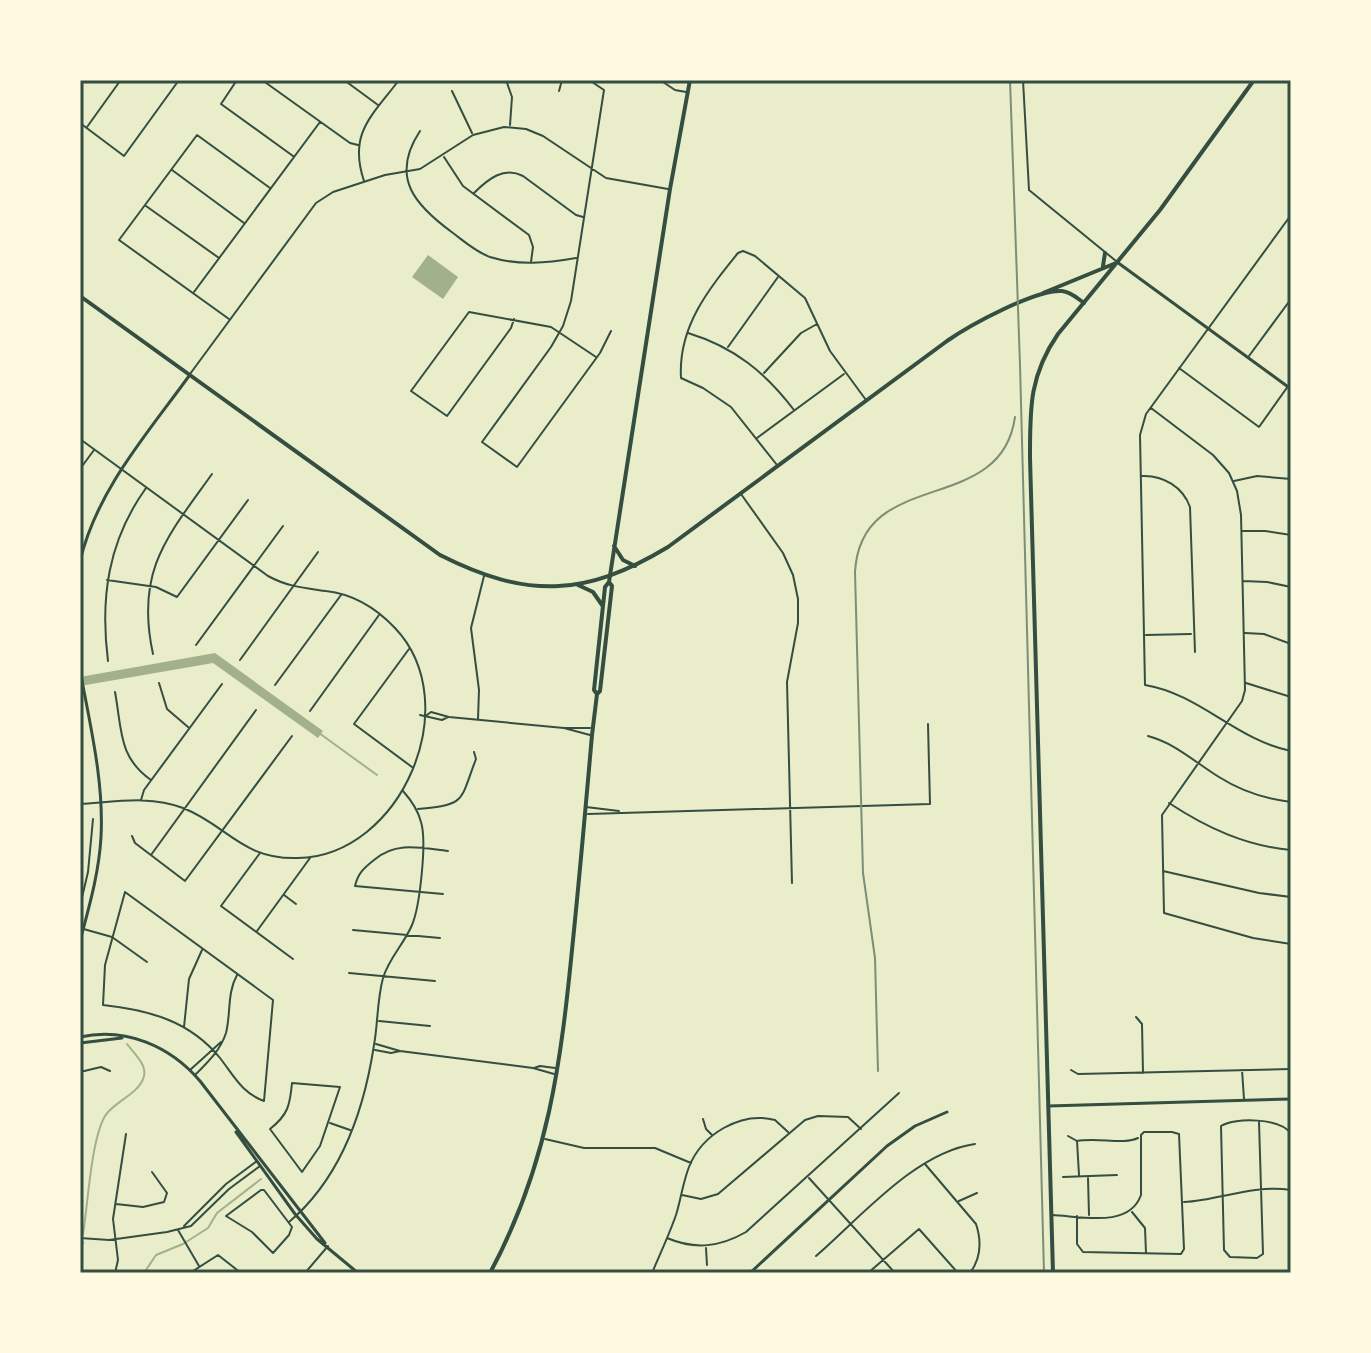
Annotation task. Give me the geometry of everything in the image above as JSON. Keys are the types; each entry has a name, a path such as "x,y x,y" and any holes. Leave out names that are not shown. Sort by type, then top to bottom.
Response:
{"main road":[{"path":"597,694 594,690 605,587 609,579 690,80"},
{"path":"1053,1273 1031,401 1036,376 1048,349 1160,210 1254,80"},
{"path":"1103,267 1105,253"},
{"path":"80,296 420,541 461,566 484,575 536,586 578,585 609,579 668,547 977,322 1117,262"},
{"path":"1026,301 1060,291 1072,294 1084,303"},
{"path":"614,546 623,560 635,566"},
{"path":"490,1273 528,1192 544,1139 558,1072 592,735 612,586 609,579"},
{"path":"578,585 597,595 603,607"}],"street":[{"path":"80,123 124,156 179,80"},
{"path":"237,80 221,104 295,157"},
{"path":"262,80 350,143 358,145"},
{"path":"344,80 380,106"},
{"path":"364,182 358,164 362,131 399,80"},
{"path":"506,80 512,97 510,127"},
{"path":"559,91 562,80"},
{"path":"589,80 604,90 571,301 561,332 482,442 517,467 597,358 611,331"},
{"path":"660,80 675,90 687,93"},
{"path":"1023,80 1029,190 1105,253 1289,388"},
{"path":"86,128 120,81"},
{"path":"452,91 473,135"},
{"path":"193,293 320,122"},
{"path":"80,561 97,510 121,469 312,206 333,192 392,173 426,166 473,135 510,127 543,136 592,170 613,180 670,189"},
{"path":"420,131 410,149 407,172 412,195 432,218 480,253 493,258 531,263 578,258"},
{"path":"230,320 119,240 197,135 270,188"},
{"path":"443,156 459,183 529,235 533,247 531,263"},
{"path":"171,169 245,223"},
{"path":"473,194 494,176 513,172 576,215 584,217"},
{"path":"145,205 220,259"},
{"path":"1291,215 1141,424 1145,685 1182,696 1264,744 1291,751"},
{"path":"777,466 731,407 681,378 686,332 696,309 740,251 755,256 805,298 830,351 866,400"},
{"path":"728,348 779,276"},
{"path":"1248,357 1291,299"},
{"path":"514,319 511,328 447,416 411,391 469,312 514,319 543,324 561,332 597,358"},
{"path":"763,374 801,333 817,324"},
{"path":"686,332 728,348 763,374 794,410"},
{"path":"1179,368 1259,427 1291,382"},
{"path":"757,438 845,374"},
{"path":"1151,408 1213,455 1233,482 1239,500 1244,633 1245,683 1242,701 1168,803 1161,819 1164,913 1253,938 1291,944"},
{"path":"80,439 268,576 293,587 342,594 380,614 399,632 409,648 423,682 426,715 422,742 413,767 402,790 378,821 361,837 340,849 311,857 283,858 260,853 185,809 160,802 141,800 80,804"},
{"path":"80,469 95,449"},
{"path":"153,654 148,626 149,586 162,546 212,474"},
{"path":"1141,476 1159,477 1170,483 1184,494 1190,507 1195,652"},
{"path":"1233,482 1257,476 1291,479"},
{"path":"108,661 104,622 107,580 117,540 134,504 147,487"},
{"path":"740,493 783,554 793,575 798,599 798,624 787,682 792,883"},
{"path":"107,580 149,586 177,597 248,500"},
{"path":"196,645 283,526"},
{"path":"1241,532 1265,531 1291,535"},
{"path":"240,660 318,552"},
{"path":"478,720 479,690 471,628 484,575"},
{"path":"1242,581 1291,587"},
{"path":"275,685 342,594"},
{"path":"310,711 380,614"},
{"path":"1244,633 1264,634 1291,644"},
{"path":"1145,635 1194,634"},
{"path":"409,648 354,724 413,767"},
{"path":"80,670 101,802 98,867 80,941"},
{"path":"159,683 167,709 189,728"},
{"path":"1245,683 1291,697"},
{"path":"141,800 151,780 222,684"},
{"path":"115,692 127,754 134,767 151,780"},
{"path":"151,855 256,710"},
{"path":"420,715 442,720 449,717 564,728 592,735"},
{"path":"586,807 620,811 930,804 928,724"},
{"path":"564,728 593,728"},
{"path":"132,836 135,843 185,881 292,736"},
{"path":"1148,736 1171,745 1245,790 1291,802"},
{"path":"416,809 450,806 459,800 476,759 474,752"},
{"path":"288,1220 318,1193 333,1173 352,1130 374,1050 384,976 416,913 423,848 422,827 416,809 402,790"},
{"path":"1168,803 1227,836 1266,847 1291,850"},
{"path":"585,814 608,815 620,811"},
{"path":"80,906 88,872 93,819"},
{"path":"443,894 355,886 360,872 386,851 399,846 448,851"},
{"path":"260,853 221,906 293,959"},
{"path":"257,932 311,857"},
{"path":"1162,871 1259,893 1291,897"},
{"path":"125,892 273,1000 264,1101 245,1092 212,1049 184,1027 147,1011 103,1005 105,965 112,937 125,892"},
{"path":"284,895 296,904"},
{"path":"82,928 112,937 147,962"},
{"path":"353,930 440,938"},
{"path":"184,1027 189,979 203,949"},
{"path":"349,973 435,981"},
{"path":"195,1075 216,1054 222,1042 227,1029 231,989 238,974"},
{"path":"1136,1017 1142,1024 1143,1073"},
{"path":"377,1021 430,1026"},
{"path":"80,1041 116,1034 163,1049 190,1070 327,1245 358,1273"},
{"path":"190,1070 222,1042"},
{"path":"375,1044 400,1051 533,1068 540,1066 558,1072"},
{"path":"374,1050 400,1051"},
{"path":"80,1072 101,1067 110,1071"},
{"path":"1071,1070 1078,1074 1291,1069"},
{"path":"1242,1070 1244,1100"},
{"path":"292,1083 340,1087 329,1123 320,1146 302,1172 270,1129 287,1115 292,1083"},
{"path":"667,1238 706,1246 728,1241 746,1232 899,1093"},
{"path":"1048,1106 1291,1099"},
{"path":"750,1273 902,1134 947,1112"},
{"path":"681,1194 701,1199 718,1194 805,1120 818,1116 848,1117 862,1129"},
{"path":"652,1273 667,1238 691,1163 713,1137 736,1121 759,1118 775,1120 788,1132"},
{"path":"703,1119 713,1137"},
{"path":"1259,1122 1263,1254 1257,1258 1226,1255 1221,1126 1227,1123 1259,1122 1280,1124 1291,1134"},
{"path":"329,1123 352,1130"},
{"path":"235,1128 238,1137 295,1214 317,1239 327,1245"},
{"path":"1051,1215 1117,1217 1132,1211 1139,1201 1142,1182 1141,1137 1144,1132 1175,1132 1180,1136 1184,1251 1176,1256 1081,1252 1077,1244 1077,1216"},
{"path":"115,1273 118,1260 113,1219 126,1134"},
{"path":"1068,1136 1077,1141 1108,1139 1126,1143 1141,1137"},
{"path":"544,1139 584,1148 655,1148 691,1163"},
{"path":"1077,1141 1080,1177"},
{"path":"816,1256 924,1163 949,1150 975,1144"},
{"path":"183,1227 218,1191 260,1158"},
{"path":"80,1238 115,1239 177,1230 197,1222 229,1189 264,1163"},
{"path":"924,1163 971,1217 979,1233 979,1256 970,1273"},
{"path":"115,1204 143,1207 160,1204 167,1198 163,1186 152,1172"},
{"path":"1063,1177 1117,1175"},
{"path":"809,1177 895,1273"},
{"path":"1088,1177 1089,1216"},
{"path":"263,1189 288,1220 291,1232 275,1253 271,1253 252,1232 226,1216 263,1189"},
{"path":"1183,1202 1262,1189 1291,1190"},
{"path":"957,1202 977,1193"},
{"path":"1132,1211 1145,1228 1146,1255"},
{"path":"868,1273 919,1229 958,1273"},
{"path":"177,1230 199,1267"},
{"path":"305,1273 327,1245"},
{"path":"706,1246 707,1265"},
{"path":"190,1273 218,1255 241,1273"}],"shaded area":[{"path":"428,255 458,277 443,299 412,277"},
{"path":"215,653 323,731 318,738 213,663 80,686 80,677"}],"waterway":[{"path":"319,733 377,775"},
{"path":"83,1234 100,1127 109,1111 137,1088 144,1076 142,1063 127,1044"},
{"path":"144,1273 156,1255 183,1244 208,1228 217,1213 261,1179"},
{"path":"80,1254 83,1242"}],"railway":[{"path":"1010,80 1044,1273"},
{"path":"878,1071 875,958 863,873 855,572 863,539 881,517 905,503 985,469 1004,448 1015,417"}]}
